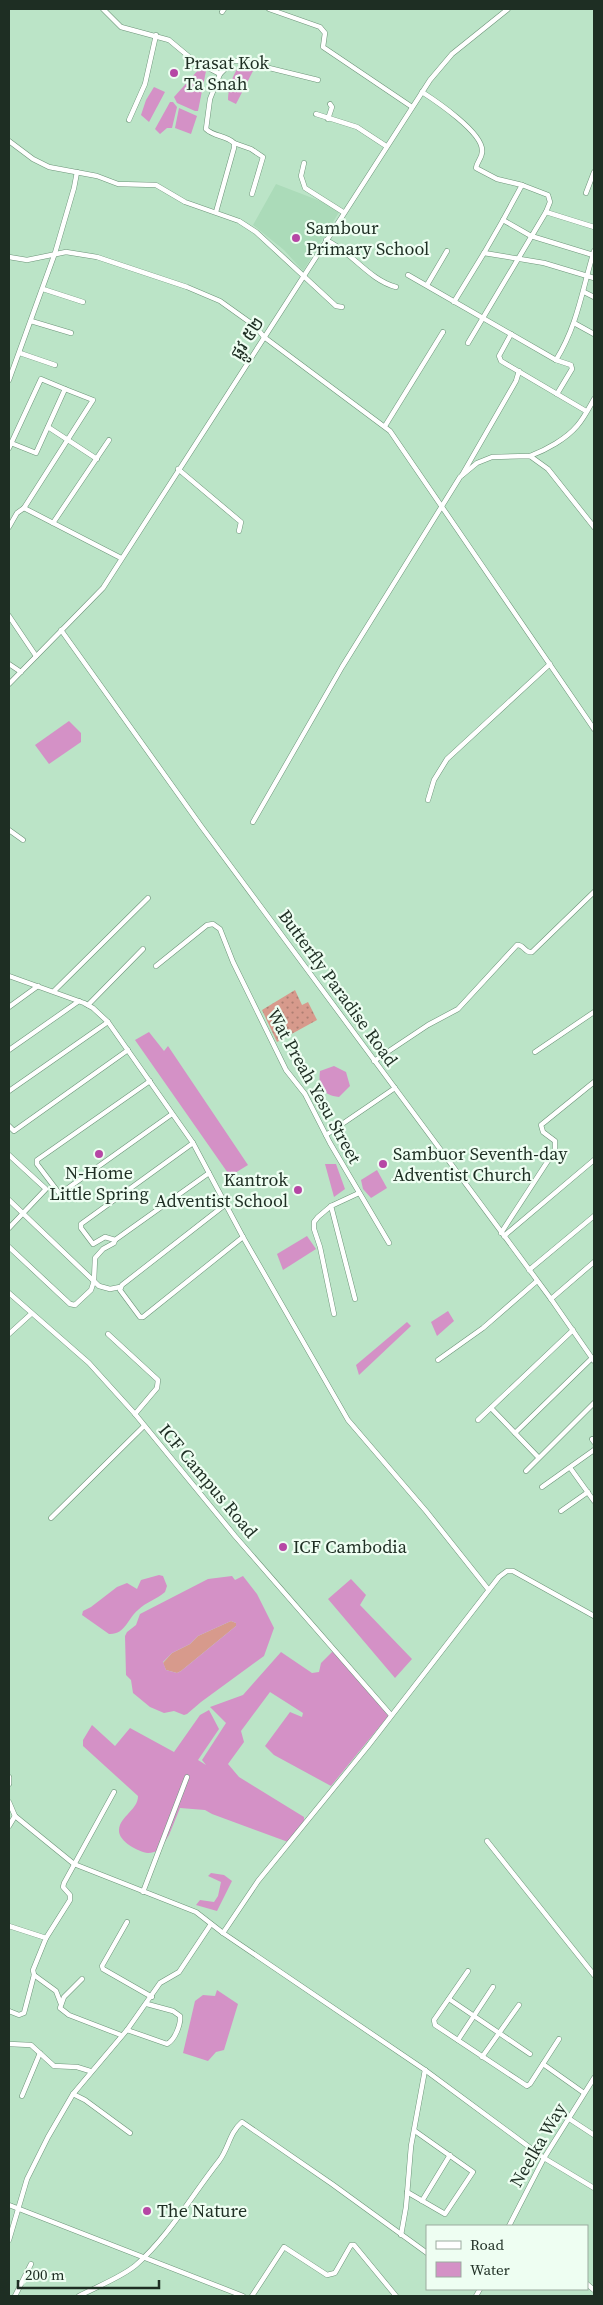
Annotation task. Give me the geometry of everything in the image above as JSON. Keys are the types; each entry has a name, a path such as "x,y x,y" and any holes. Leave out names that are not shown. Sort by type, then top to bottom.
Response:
{"street":[{"path":"103,9 121,27 169,40 192,60 220,74"},
{"path":"269,9 320,27 325,33 323,47 412,107"},
{"name":"ផ្លូវ ៥២","path":"9,684 103,588 178,469 304,277 343,212 422,92 452,54 508,9"},
{"path":"129,120 145,84 156,36"},
{"path":"252,194 263,157 252,149 234,144 230,139 206,129 210,99 220,74 233,61 241,61 318,80"},
{"path":"422,92 453,113 482,146 482,154 476,168 498,179 522,185 548,195 550,202 519,259 468,343"},
{"path":"328,118 332,107 330,104"},
{"path":"316,114 357,127 386,146"},
{"path":"9,141 33,159 49,167 97,176 118,184 156,185 185,202 239,221 256,232 336,306 342,307"},
{"path":"216,212 234,144"},
{"path":"304,163 301,176 304,188 343,212"},
{"path":"9,380 55,252 74,188 76,172"},
{"path":"586,193 594,172"},
{"path":"454,302 484,254 522,185"},
{"path":"546,212 594,228"},
{"path":"503,220 531,236 594,253 574,323 567,342 556,360"},
{"path":"326,240 350,254 376,277 396,287"},
{"path":"428,285 447,251"},
{"path":"9,257 27,260 55,252 76,252 97,257 187,287 220,301 255,326 264,337 344,398 385,426 399,443 440,506 497,584 594,729"},
{"path":"484,254 544,263 594,278"},
{"path":"408,275 556,360 572,365 572,369 557,394"},
{"path":"43,289 83,302"},
{"path":"584,292 594,297"},
{"path":"31,321 71,333"},
{"path":"574,323 594,334"},
{"path":"385,426 443,332"},
{"path":"511,334 499,359 586,412"},
{"path":"20,353 56,365"},
{"path":"253,822 342,667 414,553 440,506 460,477 519,371"},
{"path":"9,527 17,513 24,508 93,400 41,379 10,446 36,453 65,389"},
{"path":"460,477 477,463 492,457 530,456 541,452 566,436 577,426 594,399"},
{"path":"48,427 96,459"},
{"path":"53,523 109,440"},
{"path":"530,456 548,469 594,527"},
{"path":"178,469 241,522 239,531"},
{"path":"24,508 121,558"},
{"path":"9,616 36,656"},
{"name":"Butterfly Paradise Road","path":"61,630 201,826 551,1299 593,1360"},
{"path":"9,664 20,672"},
{"path":"428,800 434,780 447,758 550,664"},
{"path":"9,830 23,840"},
{"path":"374,1061 458,1009 517,945 532,952 594,892"},
{"path":"54,992 148,898"},
{"name":"Wat Preah Yesu Street","path":"156,966 207,924 213,924 220,930 233,962 286,1070 305,1094 326,1135 389,1243"},
{"path":"88,1005 143,949"},
{"path":"9,976 88,1005 108,1022 193,1143 243,1238 348,1420 426,1511 488,1589"},
{"path":"9,1007 38,986"},
{"path":"9,1050 79,1001"},
{"path":"535,1052 594,1012"},
{"path":"9,1092 108,1022"},
{"path":"9,1126 14,1131 128,1050"},
{"path":"150,1082 37,1160 37,1164 59,1193 62,1193 172,1114"},
{"path":"502,1234 555,1150 555,1141 543,1132 541,1125 594,1082"},
{"path":"326,1135 395,1088"},
{"path":"115,1240 105,1237 93,1244 80,1226 193,1143"},
{"path":"9,1155 46,1189 9,1228"},
{"path":"502,1234 594,1160"},
{"path":"9,1247 70,1304 76,1305 88,1295 94,1281 95,1258 115,1240 209,1173"},
{"path":"334,1314 314,1222 331,1206 359,1193"},
{"path":"9,1200 94,1281 103,1287 114,1289 120,1287 226,1204"},
{"path":"331,1206 355,1300"},
{"path":"529,1270 594,1216"},
{"path":"120,1287 140,1317 143,1317 243,1238"},
{"path":"551,1299 594,1262"},
{"path":"438,1360 483,1328 537,1281"},
{"name":"ICF Campus Road","path":"9,1293 89,1363 135,1414 235,1536 391,1715"},
{"path":"9,1334 32,1314"},
{"path":"478,1420 573,1330"},
{"path":"108,1334 158,1380 157,1388 135,1414"},
{"path":"515,1433 593,1360"},
{"path":"526,1471 594,1403"},
{"path":"491,1408 538,1457"},
{"path":"52,1518 144,1426"},
{"path":"542,1487 571,1469 594,1450"},
{"path":"571,1469 594,1501"},
{"path":"561,1511 588,1492"},
{"path":"223,1933 258,1881 391,1715 488,1589 507,1571 512,1571 594,1616"},
{"path":"9,1777 9,1784"},
{"path":"143,1892 187,1777"},
{"path":"9,2011 22,2014 34,1970 46,1938 70,1900 70,1895 63,1887 114,1792"},
{"path":"9,1802 15,1816 74,1864 196,1912 223,1933 425,2070 544,2158 594,2188"},
{"path":"9,1826 15,1816"},
{"path":"487,1842 594,1975"},
{"path":"127,1922 102,1966 152,1997"},
{"path":"9,2240 33,2166 73,2094 90,2071 127,2030 164,1980 179,1972 211,1924"},
{"path":"9,1926 46,1938"},
{"path":"468,1971 433,2023 527,2086 544,2064 559,2039"},
{"path":"34,1975 56,1991 61,2004 60,2008 69,2015 121,2035"},
{"path":"61,2004 64,1997 82,1979"},
{"path":"458,2040 494,1987"},
{"path":"449,1999 530,2054"},
{"path":"127,2030 167,2044 172,2041 180,2021 180,2016 173,2011 147,2004"},
{"path":"482,2057 519,2005"},
{"path":"9,2044 27,2044 54,2066 80,2068 90,2071"},
{"path":"22,2096 40,2053"},
{"path":"544,2064 584,2093"},
{"path":"401,2235 409,2162 425,2070"},
{"name":"Neelka Way","path":"510,2224 544,2158 594,2078"},
{"path":"73,2094 85,2100 130,2133"},
{"path":"568,2118 594,2135"},
{"path":"79,2296 134,2267 196,2193 226,2152 233,2132 242,2122 325,2178 426,2252"},
{"path":"407,2192 445,2214 472,2174 472,2169 415,2131"},
{"path":"422,2201 450,2155"},
{"path":"9,2205 243,2296"},
{"path":"252,2296 284,2247 327,2275 332,2275 335,2274 351,2245 354,2244 396,2296"},
{"path":"15,2296 31,2264"},
{"path":"476,2296 478,2290"}],"shaded area":[{"name":"Sambour Primary School","path":"276,184 341,209 303,271 284,250 253,225"},
{"path":"295,990 302,1005 308,1002 317,1020 277,1042 262,1010"},
{"path":"231,1621 236,1623 236,1626 181,1671 177,1673 166,1670 163,1663 172,1653 190,1644 198,1636"}],"water":[{"path":"246,63 254,69 236,104 228,100 230,86 240,64"},
{"path":"200,68 206,71 198,111 195,111 177,103 174,97"},
{"path":"154,87 165,92 149,122 141,115 146,100"},
{"path":"170,102 173,102 177,107 172,128 167,128 160,134 155,129"},
{"path":"179,108 197,116 191,134 175,128"},
{"path":"69,721 81,733 81,742 49,764 35,745"},
{"path":"149,1032 164,1051 168,1046 248,1165 230,1176 135,1040"},
{"path":"334,1066 346,1072 350,1086 339,1097 325,1092 320,1082 320,1071"},
{"path":"325,1164 336,1164 345,1189 334,1197"},
{"path":"377,1170 387,1188 371,1198 363,1189 361,1180"},
{"path":"307,1236 316,1249 283,1270 277,1254"},
{"path":"448,1311 454,1321 437,1336 431,1322"},
{"path":"407,1322 411,1326 359,1375 356,1365"},
{"path":"159,1575 163,1576 167,1586 165,1592 141,1607 119,1632 109,1634 82,1615 83,1611 117,1587 127,1583 137,1589 141,1580"},
{"path":"232,1576 235,1580 243,1576 257,1594 274,1628 264,1656 187,1714 184,1715 174,1711 164,1713 150,1707 133,1693 131,1680 126,1675 125,1636 136,1625 140,1614 208,1579","holes":["231,1621 236,1623 236,1626 181,1671 177,1673 166,1670 163,1662 172,1653 190,1644 198,1636"]},
{"path":"351,1579 366,1595 360,1605 412,1659 395,1678 328,1599"},
{"path":"333,1651 389,1715 331,1786 274,1755 265,1746 290,1712 302,1717 303,1713 270,1692 241,1731 244,1742 228,1764 239,1777 304,1817 304,1822 288,1842 205,1810 180,1808 169,1835 160,1850 150,1853 144,1852 125,1842 120,1834 120,1825 135,1805 138,1796 83,1746 83,1740 92,1725 115,1746 130,1728 174,1752 200,1715 209,1710 219,1729 198,1760 206,1765 202,1760 226,1723 210,1707 243,1695 281,1652 312,1673 319,1672 321,1663"},
{"path":"211,1873 224,1875 232,1881 217,1911 196,1905 200,1900 214,1902 218,1896 221,1882 208,1876"},
{"path":"217,1990 238,2004 224,2050 216,2052 208,2061 183,2053 195,2001 203,1995 215,1996"}],"place":[{"name":"Prasat Kok Ta Snah","path":"174,73"},
{"name":"Sambour Primary School","path":"296,238"},
{"name":"N-Home Little Spring","path":"99,1154"},
{"name":"Sambuor Seventh-day Adventist Church","path":"383,1164"},
{"name":"Kantrok Adventist School","path":"298,1190"},
{"name":"ICF Cambodia","path":"283,1547"},
{"name":"The Nature","path":"147,2211"}]}
